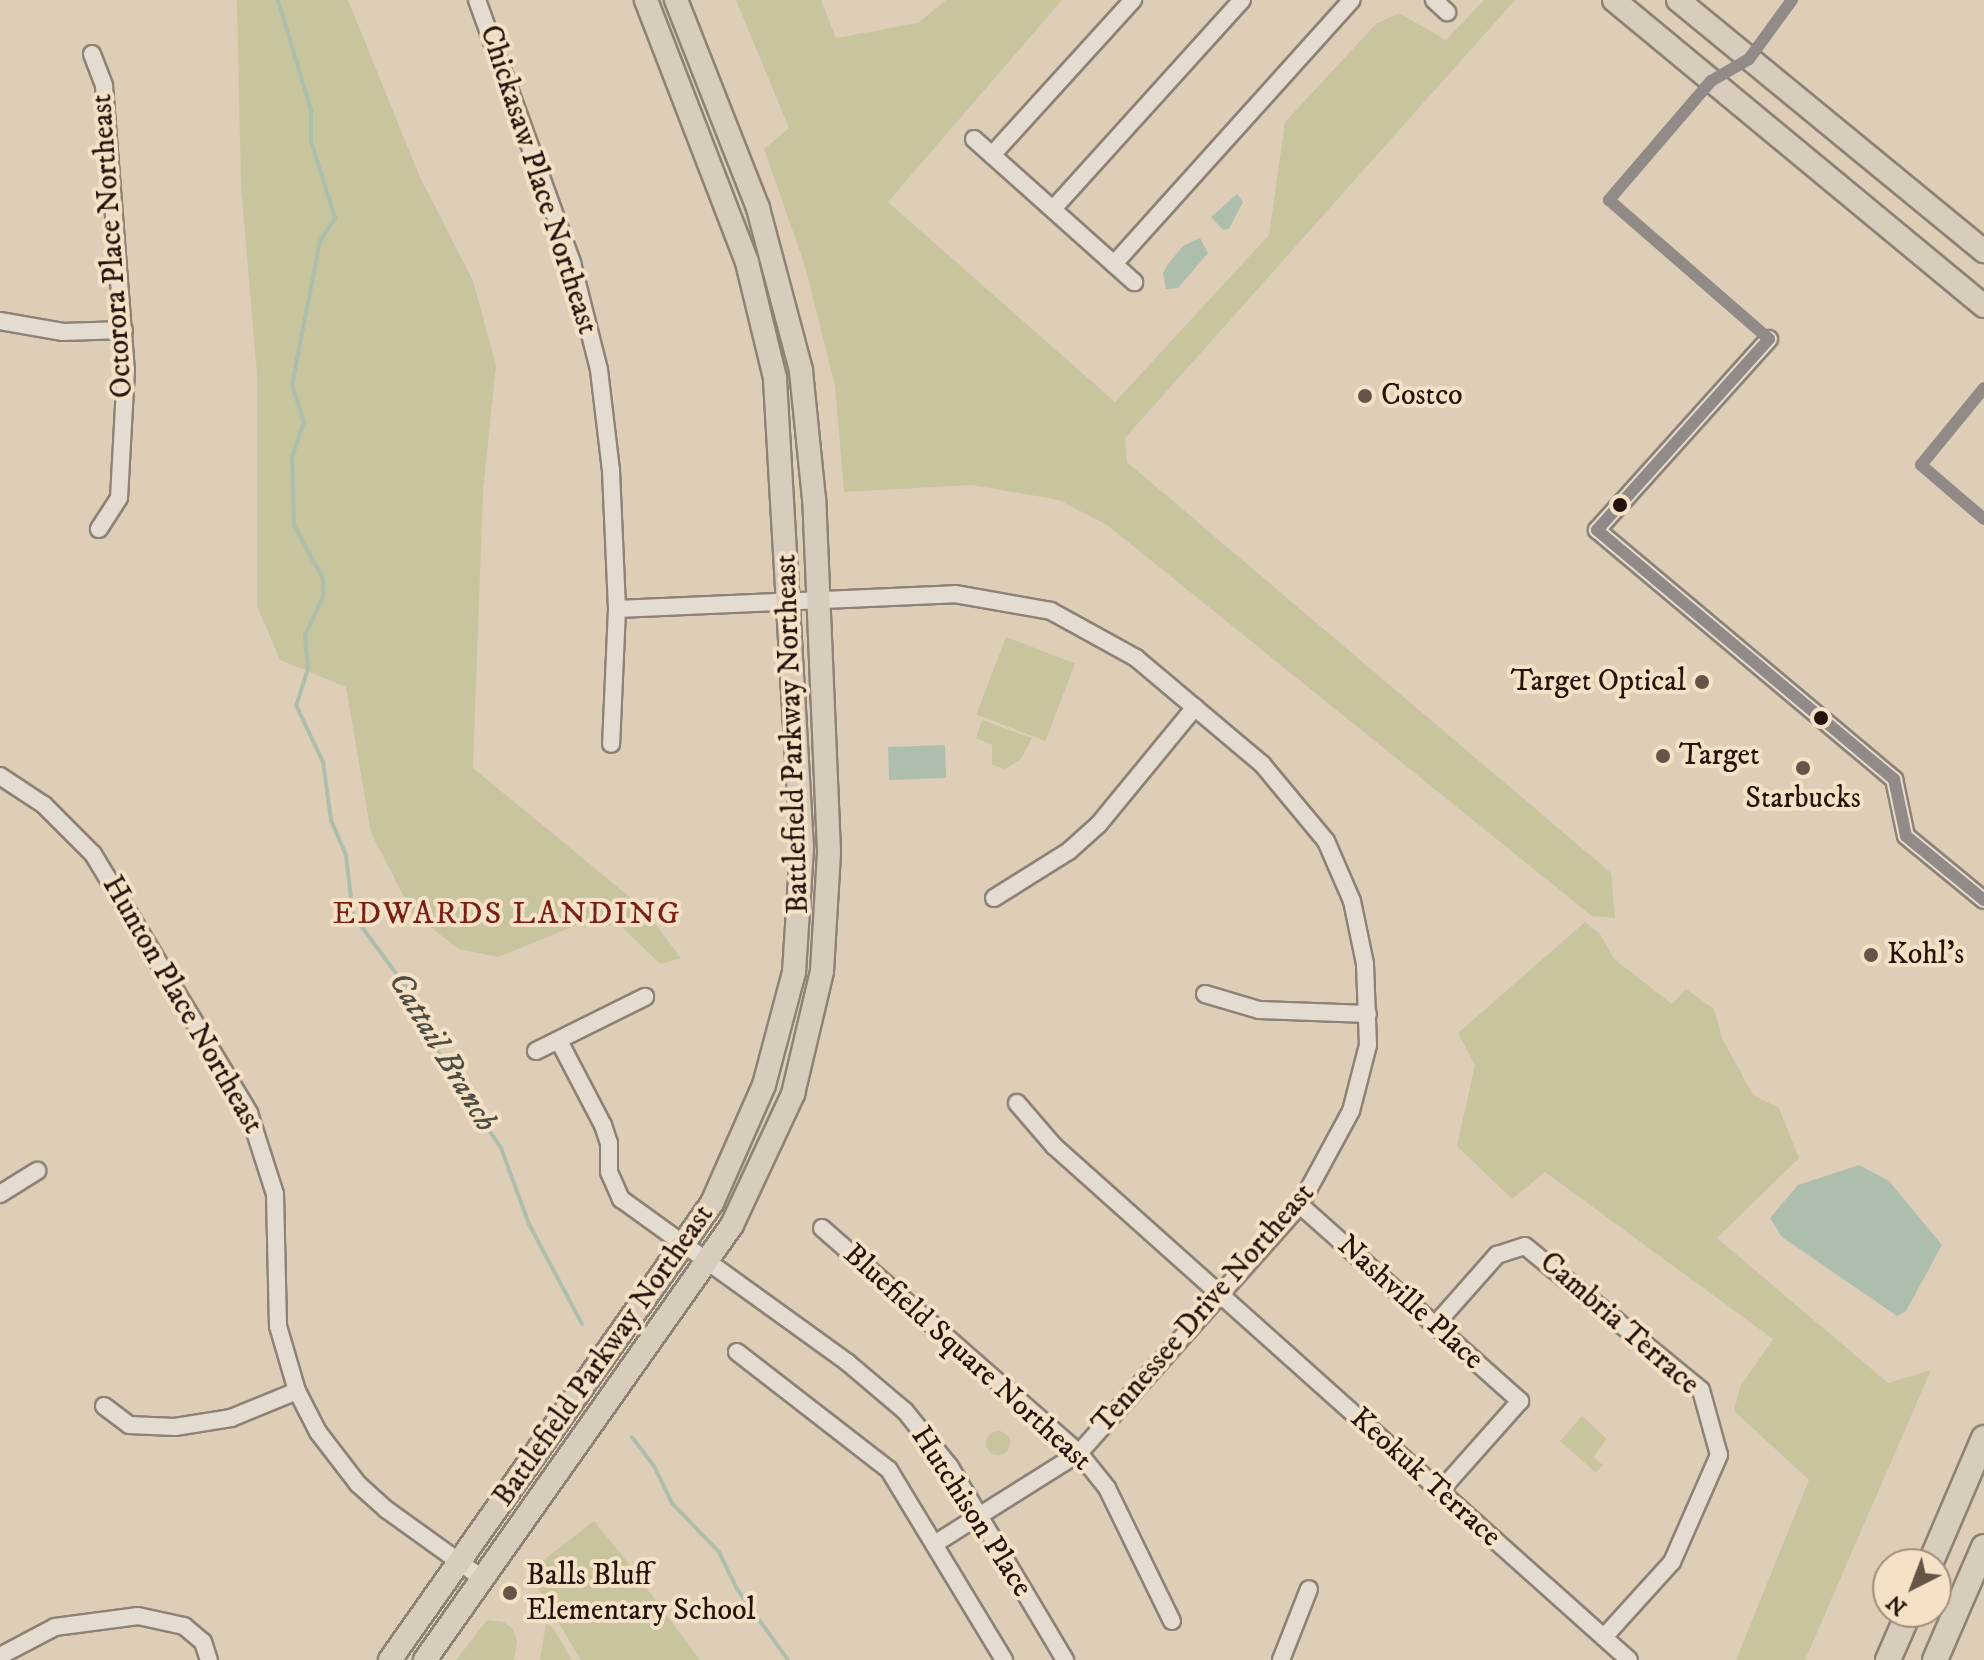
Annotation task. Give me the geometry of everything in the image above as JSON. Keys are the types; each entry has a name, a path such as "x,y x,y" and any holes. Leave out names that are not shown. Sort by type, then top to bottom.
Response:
{"highway":[{"path":"1937,1548 1984,1438"},
{"path":"1935,1660 1984,1547"},
{"path":"1888,1660 1902,1628"}],"main road":[{"name":"Battlefield Parkway Northeast","path":"390,1660 683,1248 742,1141 778,1041 794,972 802,848 780,420 758,298 646,0"},
{"name":"Battlefield Parkway Northeast","path":"425,1660 707,1266 776,1140 803,1059 822,971 830,896 808,423 792,321 758,208 676,0"},
{"path":"1614,0 1984,306"},
{"path":"1678,0 1984,251"}],"street":[{"name":"Chickasaw Place Northeast","path":"477,0 587,317 606,420 617,609 611,744"},
{"path":"992,155 1133,0"},
{"path":"1053,209 1242,0"},
{"path":"1114,264 1352,0"},
{"path":"1434,0 1447,12"},
{"name":"Octorora Place Northeast","path":"92,54 104,86 124,330 119,498 99,529"},
{"path":"974,139 1134,282"},
{"path":"0,321 63,332 124,330"},
{"path":"1769,339 1597,530 1894,779 1906,836 1984,900"},
{"name":"Tennessee Drive Northeast","path":"617,609 955,594 1030,605 1107,638 1195,707 1288,789 1326,841 1355,912 1368,1014 1368,1045 1351,1111 1300,1205 1079,1453 936,1543"},
{"path":"994,898 1069,851 1099,824 1195,707"},
{"name":"Hunton Place Northeast","path":"0,776 44,805 100,864 249,1113 275,1194 277,1314 297,1391 318,1432 358,1484 483,1579"},
{"path":"1205,994 1259,1010 1368,1014"},
{"path":"536,1051 645,997"},
{"name":"Hutchison Place","path":"559,1041 603,1125 609,1143 609,1172 621,1199 707,1266 877,1386 928,1437 980,1516 1065,1660"},
{"name":"Keokuk Terrace","path":"1017,1103 1054,1146 1629,1660"},
{"path":"0,1194 37,1171"},
{"name":"Nashville Place","path":"1300,1205 1520,1401 1440,1491"},
{"name":"Bluefield Square Northeast","path":"822,1228 1079,1453 1107,1488 1172,1621"},
{"name":"Cambria Terrace","path":"1435,1325 1497,1255 1525,1246 1701,1390 1718,1436 1719,1455 1672,1562 1604,1637"},
{"path":"737,1352 872,1453 905,1491 1004,1660"},
{"path":"104,1406 129,1425 175,1427 231,1418 297,1391"},
{"path":"1281,1660 1309,1589"},
{"path":"0,1656 55,1627 138,1616 184,1626 203,1642 209,1660"}],"shaded area":[{"path":"237,0 348,0 419,175 473,281 496,365 483,492 473,768 642,907 681,958 660,964 620,925 577,925 498,957 459,949 413,914 371,833 346,687 280,660 257,606 257,374 241,187"},
{"path":"736,0 821,0 836,38 918,23 946,0 1062,0 888,202 1115,402 1269,235 1285,122 1376,24 1399,13 1446,40 1484,0 1515,0 1125,438 1127,462 1611,873 1615,918 1592,916 1107,525 1059,500 972,485 844,492 835,386 805,266 764,149 789,128"},
{"path":"1237,194 1243,202 1229,229 1223,230 1211,217"},
{"path":"1200,238 1208,253 1178,288 1166,289 1163,273 1168,264 1183,246"},
{"path":"1006,637 1075,664 1045,741 976,714"},
{"path":"982,720 1032,738 1021,759 1005,769 992,765 992,745 976,738"},
{"path":"945,745 946,778 889,780 888,747"},
{"path":"1585,922 1600,934 1614,959 1672,1004 1686,989 1714,1009 1722,1038 1753,1095 1779,1108 1799,1158 1717,1238 1888,1383 1931,1370 1805,1660 1736,1660 1809,1480 1734,1411 1740,1387 1773,1339 1545,1172 1512,1199 1457,1146 1475,1065 1458,1033"},
{"path":"1859,1165 1889,1181 1942,1245 1906,1311 1897,1316 1782,1237 1770,1218 1798,1185"},
{"path":"1582,1416 1607,1439 1593,1457 1603,1465 1596,1473 1560,1441"},
{"path":"998,1431 1009,1438 1010,1443 1003,1454 998,1455 987,1448 986,1443 993,1432"},
{"path":"594,1521 700,1660 581,1660 528,1572"},
{"path":"487,1620 504,1622 513,1629 517,1642 514,1660 456,1660"},
{"path":"546,1624 553,1628 572,1660 540,1660"}],"waterway":[{"name":"Cattail Branch","path":"278,0 311,110 311,141 335,218 320,241 292,385 304,422 292,457 294,525 323,579 323,597 305,635 308,669 296,705 323,762 331,820 346,856 353,915 415,999 444,1065 501,1148 529,1224 582,1324"},
{"name":"Cattail Branch","path":"632,1437 654,1466 672,1503 719,1552 737,1589 788,1660"}],"transit line":[{"path":"1792,0 1749,59 1711,81 1609,200 1769,339 1597,530 1894,779 1906,836 1984,900"},
{"path":"1984,388 1921,465 1984,519"}],"place":[{"name":"Costco","path":"1365,396"},
{"name":"Target Optical","path":"1702,682"},
{"name":"Target","path":"1663,756"},
{"name":"Starbucks","path":"1803,768"},
{"name":"Kohl's","path":"1871,955"},
{"name":"Balls Bluff Elementary School","path":"510,1593"}],"district":[{"name":"EDWARDS LANDING","path":"507,914"}]}
